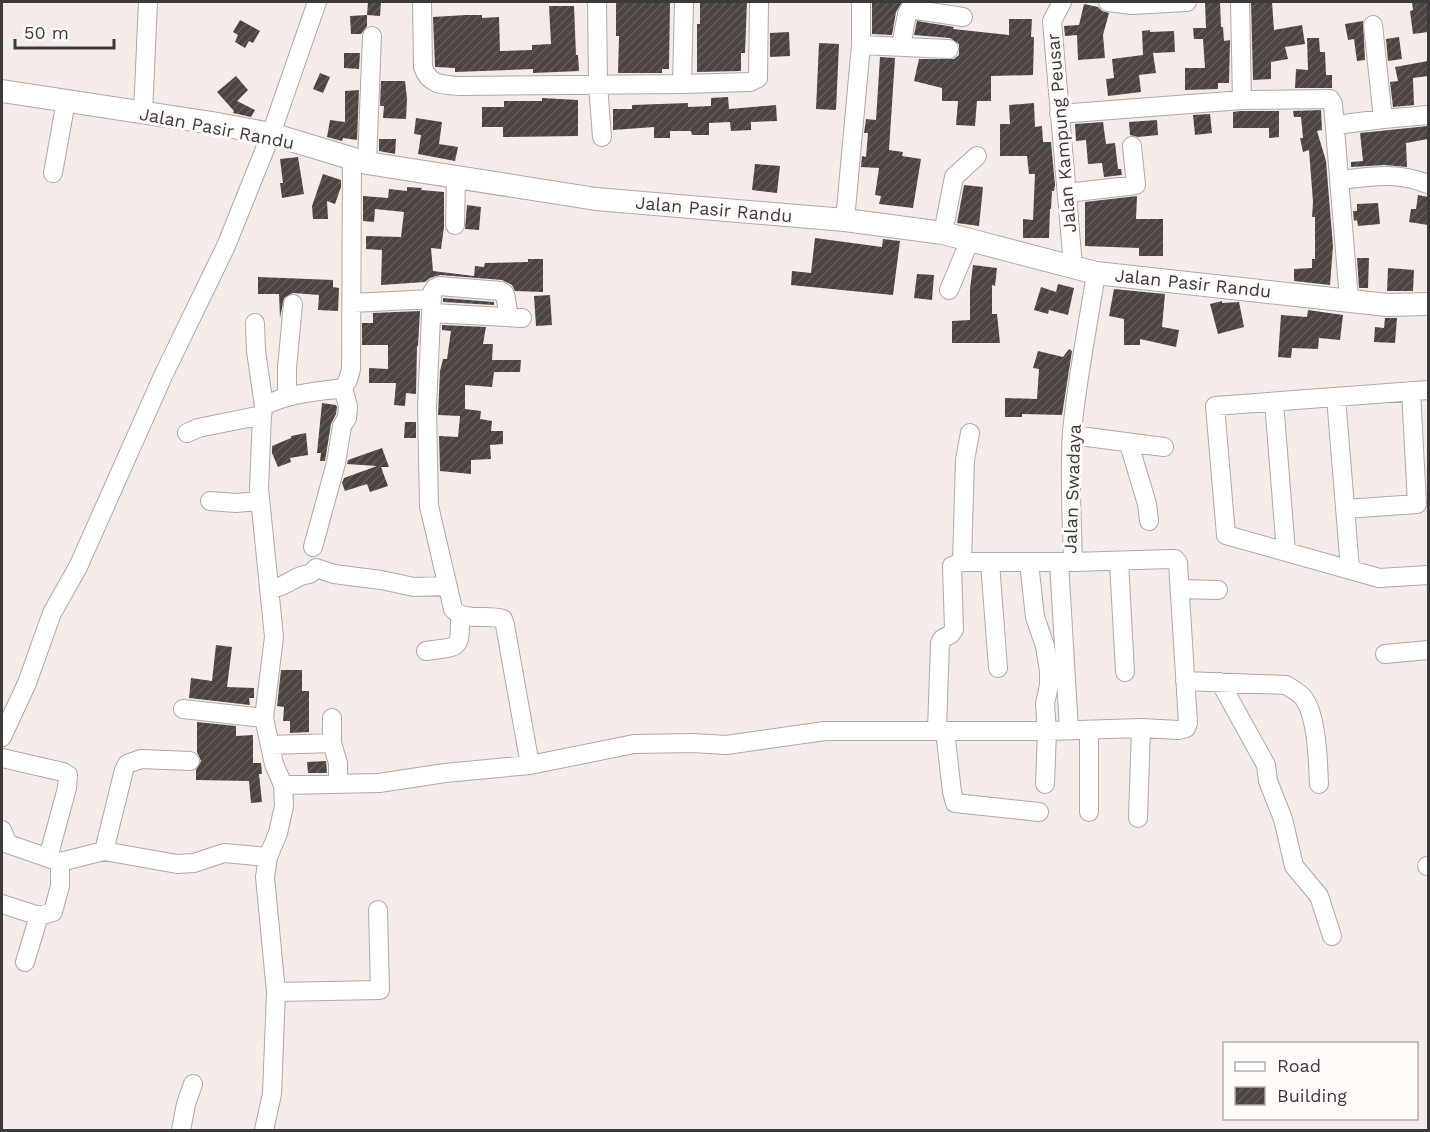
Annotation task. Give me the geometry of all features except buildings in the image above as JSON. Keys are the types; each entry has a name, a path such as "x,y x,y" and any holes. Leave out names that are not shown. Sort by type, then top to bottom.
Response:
{"main road":[{"name":"Jalan Pasir Randu","path":"2,91 271,134 359,161 596,199 845,220 943,233 1096,273 1388,305 1428,304"}],"street":[{"path":"143,113 148,2"},
{"path":"2,737 27,683 52,613 78,567 163,376 226,246 271,134 317,2"},
{"path":"422,2 423,67 426,75 432,82 460,86 598,86 750,82 758,78 759,2"},
{"path":"597,2 598,86 602,137"},
{"path":"682,84 684,2"},
{"path":"845,220 861,45 861,2"},
{"name":"Jalan Kampung Peusar","path":"1062,2 1052,21 1072,266"},
{"path":"1108,2 1132,5 1187,2"},
{"path":"1240,2 1242,100"},
{"path":"901,46 910,9 936,7 963,17"},
{"path":"1373,25 1383,119"},
{"path":"314,547 336,463 342,426 347,418 348,406 343,388 351,369 359,161 372,36"},
{"path":"861,45 949,49"},
{"path":"1059,114 1242,100 1330,99 1334,104 1349,300"},
{"path":"53,173 66,101"},
{"path":"1335,125 1428,115"},
{"path":"1067,193 1136,185 1132,146"},
{"path":"943,233 954,177 977,156"},
{"path":"1341,180 1383,174 1405,176 1428,184"},
{"path":"455,225 456,177"},
{"path":"949,290 970,240"},
{"name":"Jalan Swadaya","path":"962,562 1066,562 1072,435 1078,372 1096,273"},
{"path":"352,303 432,306 516,317 505,294 501,291 439,286 435,288 432,306 428,407 429,506 453,609 460,615 502,619 530,765"},
{"path":"287,396 287,368 293,304"},
{"path":"255,323 254,338 263,410 259,456 260,501 274,637 264,718 283,785 283,818 268,857 265,876 276,992 271,1100 264,1131"},
{"path":"187,433 263,410 287,396 343,388"},
{"path":"1345,509 1417,504 1420,390 1215,406 1226,535 1379,578 1428,575"},
{"path":"1336,397 1350,569"},
{"path":"1274,402 1286,552"},
{"path":"970,434 965,460 962,562 952,566 951,571 954,629 940,643 941,731 952,792 955,803 1039,812"},
{"path":"1072,435 1164,447"},
{"path":"1129,444 1147,504 1149,520"},
{"path":"210,501 236,503 260,501"},
{"path":"283,785 380,783 446,773 530,765 634,744 726,745 825,731 1047,731 1141,728 1179,730 1186,728 1188,723 1178,562 1175,559 1066,562 1069,730"},
{"path":"1119,562 1125,672"},
{"path":"990,563 998,668"},
{"path":"1029,563 1035,617 1045,646 1049,671 1045,704 1047,731 1045,784"},
{"path":"269,589 282,588 302,574 310,574 316,568 334,574 414,586 448,586"},
{"path":"1180,589 1218,590"},
{"path":"426,651 451,648 458,644 460,615"},
{"path":"1385,654 1428,650"},
{"path":"1185,681 1286,685 1305,699 1313,723 1319,784"},
{"path":"1220,682 1266,765 1268,781 1283,819 1294,866 1319,896 1332,936"},
{"path":"183,709 264,718"},
{"path":"332,718 332,744 338,763 338,783"},
{"path":"1138,818 1141,728"},
{"path":"1089,730 1089,812"},
{"path":"270,745 332,744"},
{"path":"2,758 45,767 63,772 68,776 54,860 60,886 53,912 39,916 2,904"},
{"path":"104,851 124,770 128,764 141,759 190,761"},
{"path":"2,830 8,844 54,860 104,851 177,864 194,863 224,854 268,857"},
{"path":"276,992 380,990 378,910"},
{"path":"25,962 39,916"},
{"path":"181,1131 186,1104 194,1084"}]}
